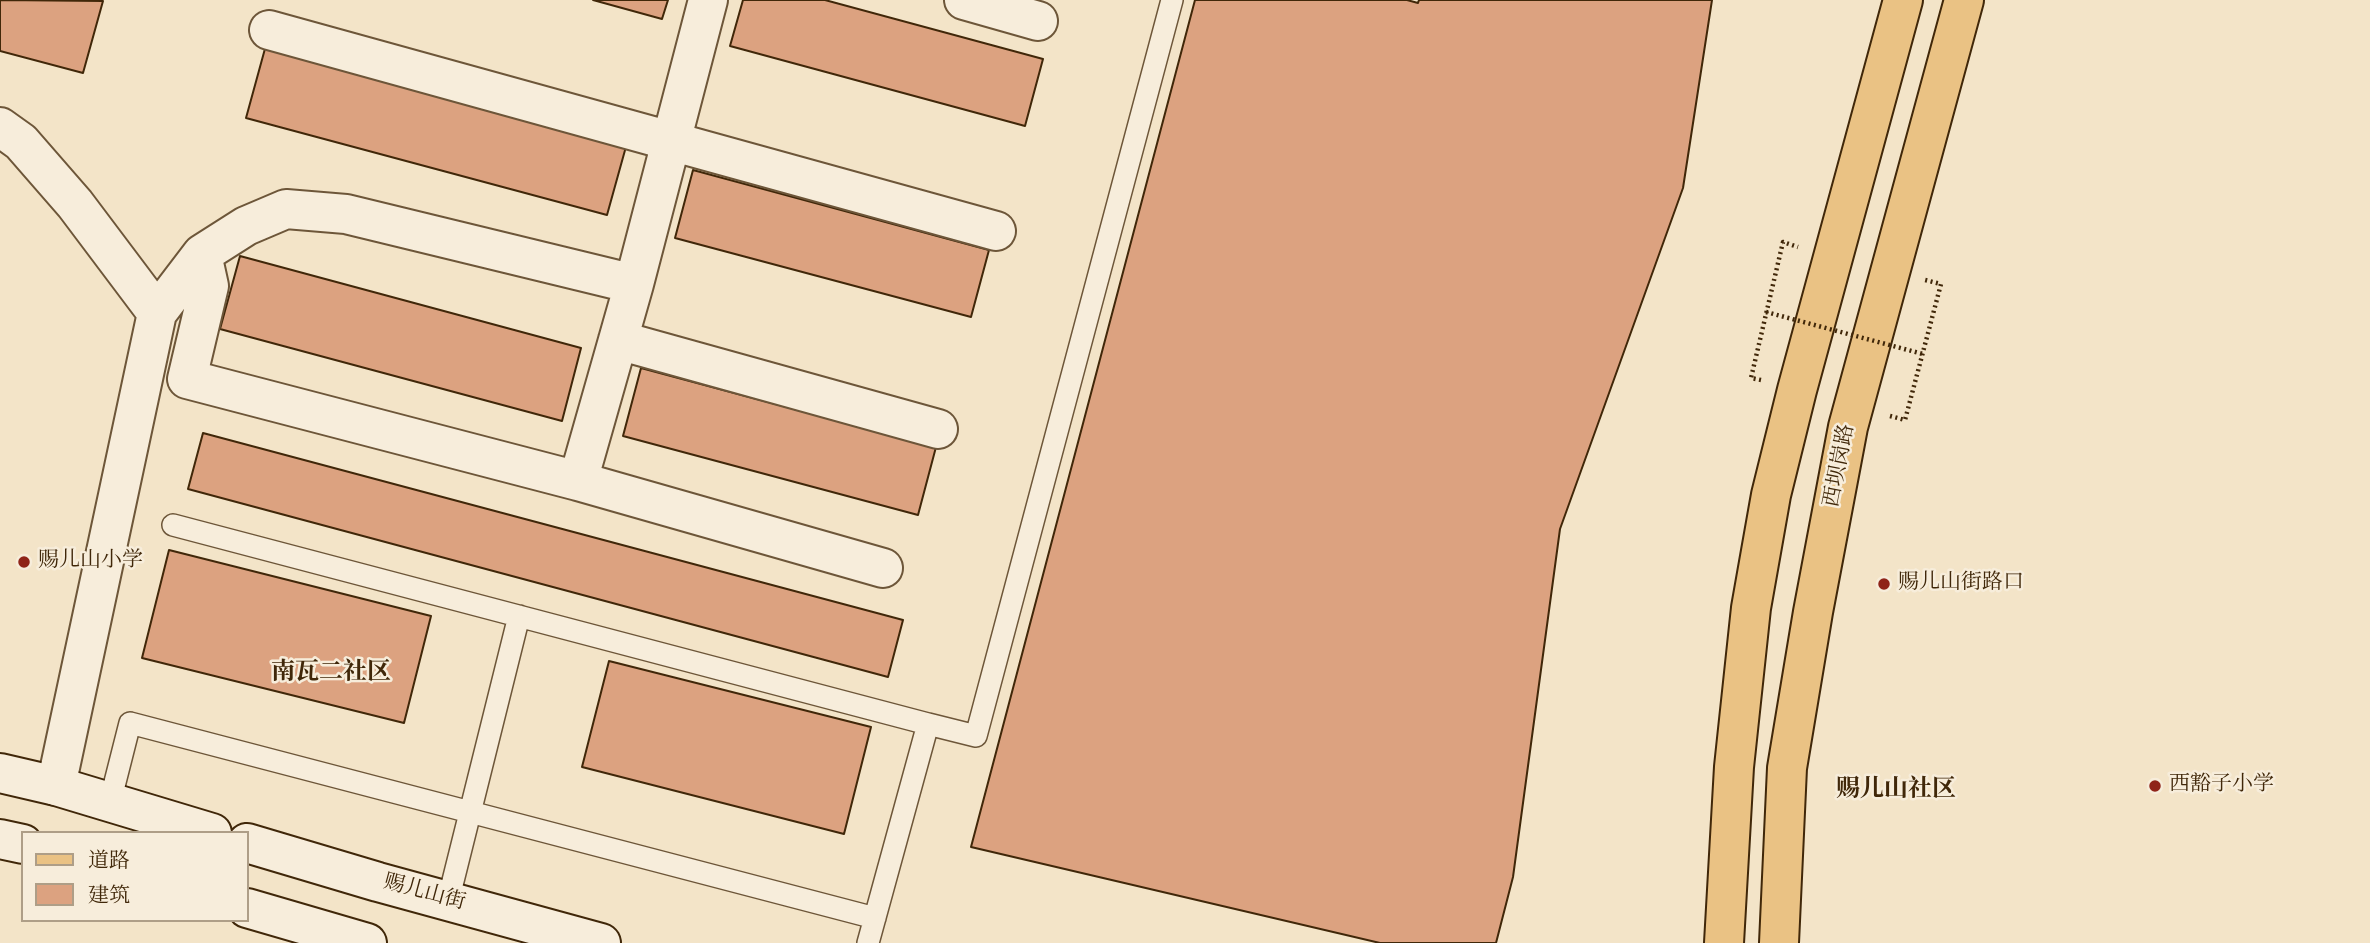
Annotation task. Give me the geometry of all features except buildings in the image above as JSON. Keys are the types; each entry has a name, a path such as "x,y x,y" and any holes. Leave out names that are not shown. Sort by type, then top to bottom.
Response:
{"main road":[{"path":"1724,943 1734,767 1751,608 1771,495 1800,376 1903,0"},
{"name":"西坝岗路","path":"1779,943 1787,768 1812,611 1848,427 1964,0"}],"street":[{"path":"578,481 634,284 708,0"},
{"path":"964,0 1038,21"},
{"path":"269,30 996,231"},
{"path":"0,127 22,142 75,204 157,313"},
{"path":"56,786 157,313 202,254 246,226 286,209 346,214 634,284"},
{"path":"202,254 209,286 187,379 578,481 883,568"},
{"path":"618,341 938,429"},
{"path":"0,773 56,786 205,831"},
{"path":"0,839 21,844"},
{"name":"赐儿山街","path":"248,843 601,943"},
{"path":"248,908 367,943"}],"lane":[{"path":"173,525 976,736 1172,0"},
{"path":"448,901 519,616"},
{"path":"110,802 130,723 875,918"},
{"path":"868,943 928,724"}],"path":[{"path":"1751,378 1783,243"},
{"path":"1905,420 1941,284"},
{"path":"1766,312 1923,354"}],"place":[{"name":"赐儿山小学","path":"24,562"},
{"name":"赐儿山街路口","path":"1884,584"},
{"name":"西豁子小学","path":"2155,786"}],"district":[{"name":"南瓦二社区","path":"331,675"},
{"name":"赐儿山社区","path":"1896,792"}]}
